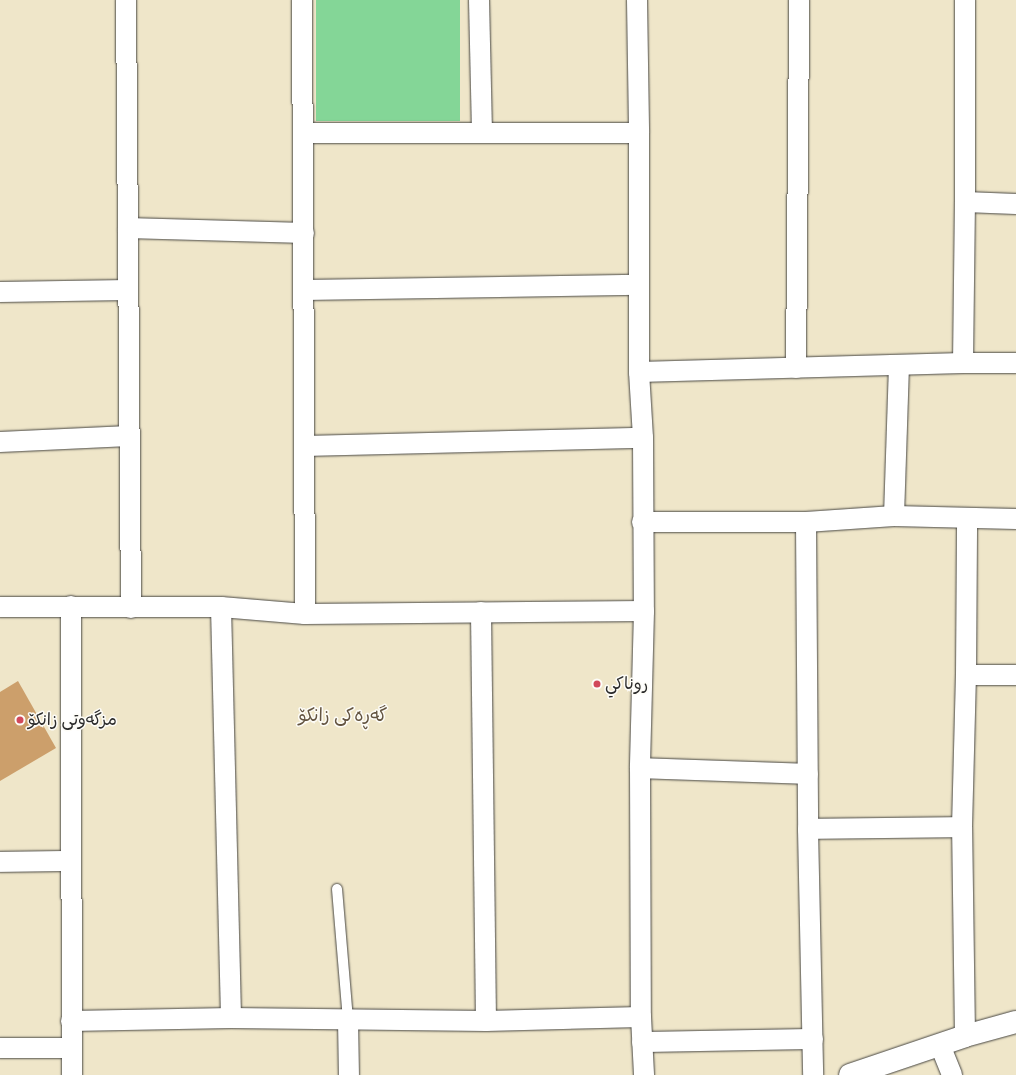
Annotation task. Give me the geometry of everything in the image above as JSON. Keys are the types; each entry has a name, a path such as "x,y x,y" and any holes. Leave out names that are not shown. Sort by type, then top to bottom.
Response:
{"street":[{"path":"126,0 130,608"},
{"path":"302,0 305,614"},
{"path":"479,0 482,132"},
{"path":"637,0 639,133 639,372 642,438 644,611 640,768 641,1017 644,1075"},
{"path":"796,368 799,0"},
{"path":"963,363 966,202 965,0"},
{"path":"303,133 639,133"},
{"path":"966,202 1016,204"},
{"path":"128,228 304,233"},
{"path":"304,290 639,285"},
{"path":"0,292 128,290"},
{"path":"639,372 900,366 963,363 1016,363"},
{"path":"894,516 900,366"},
{"path":"0,442 129,436"},
{"path":"304,446 642,438"},
{"path":"642,522 806,522 894,516 967,519 1016,519"},
{"path":"965,1036 962,827 966,676 967,519"},
{"path":"806,522 808,829 813,1075"},
{"path":"71,606 72,1075"},
{"path":"0,607 221,607 305,614 644,611"},
{"path":"221,607 231,1018"},
{"path":"481,612 486,1021"},
{"path":"966,676 1016,675"},
{"path":"640,768 808,774"},
{"path":"808,829 962,827"},
{"path":"0,862 71,861"},
{"path":"71,1021 231,1018 486,1021 641,1017"},
{"path":"348,1020 349,1075"},
{"path":"850,1075 965,1036 1016,1022"},
{"path":"642,1042 812,1039"},
{"path":"940,1044 952,1075"},
{"path":"0,1048 71,1048"}],"lane":[{"path":"337,889 348,1020"}],"green space":[{"path":"316,0 460,0 460,121 316,121"}],"building":[{"name":"مزگەوتی زانکۆ","path":"18,681 56,748 0,781 0,692"}],"place":[{"name":"روناكي","path":"597,684"},
{"name":"مزگەوتی زانکۆ","path":"20,720"}],"district":[{"name":"گەڕەکی زانکۆ","path":"343,715"}]}
